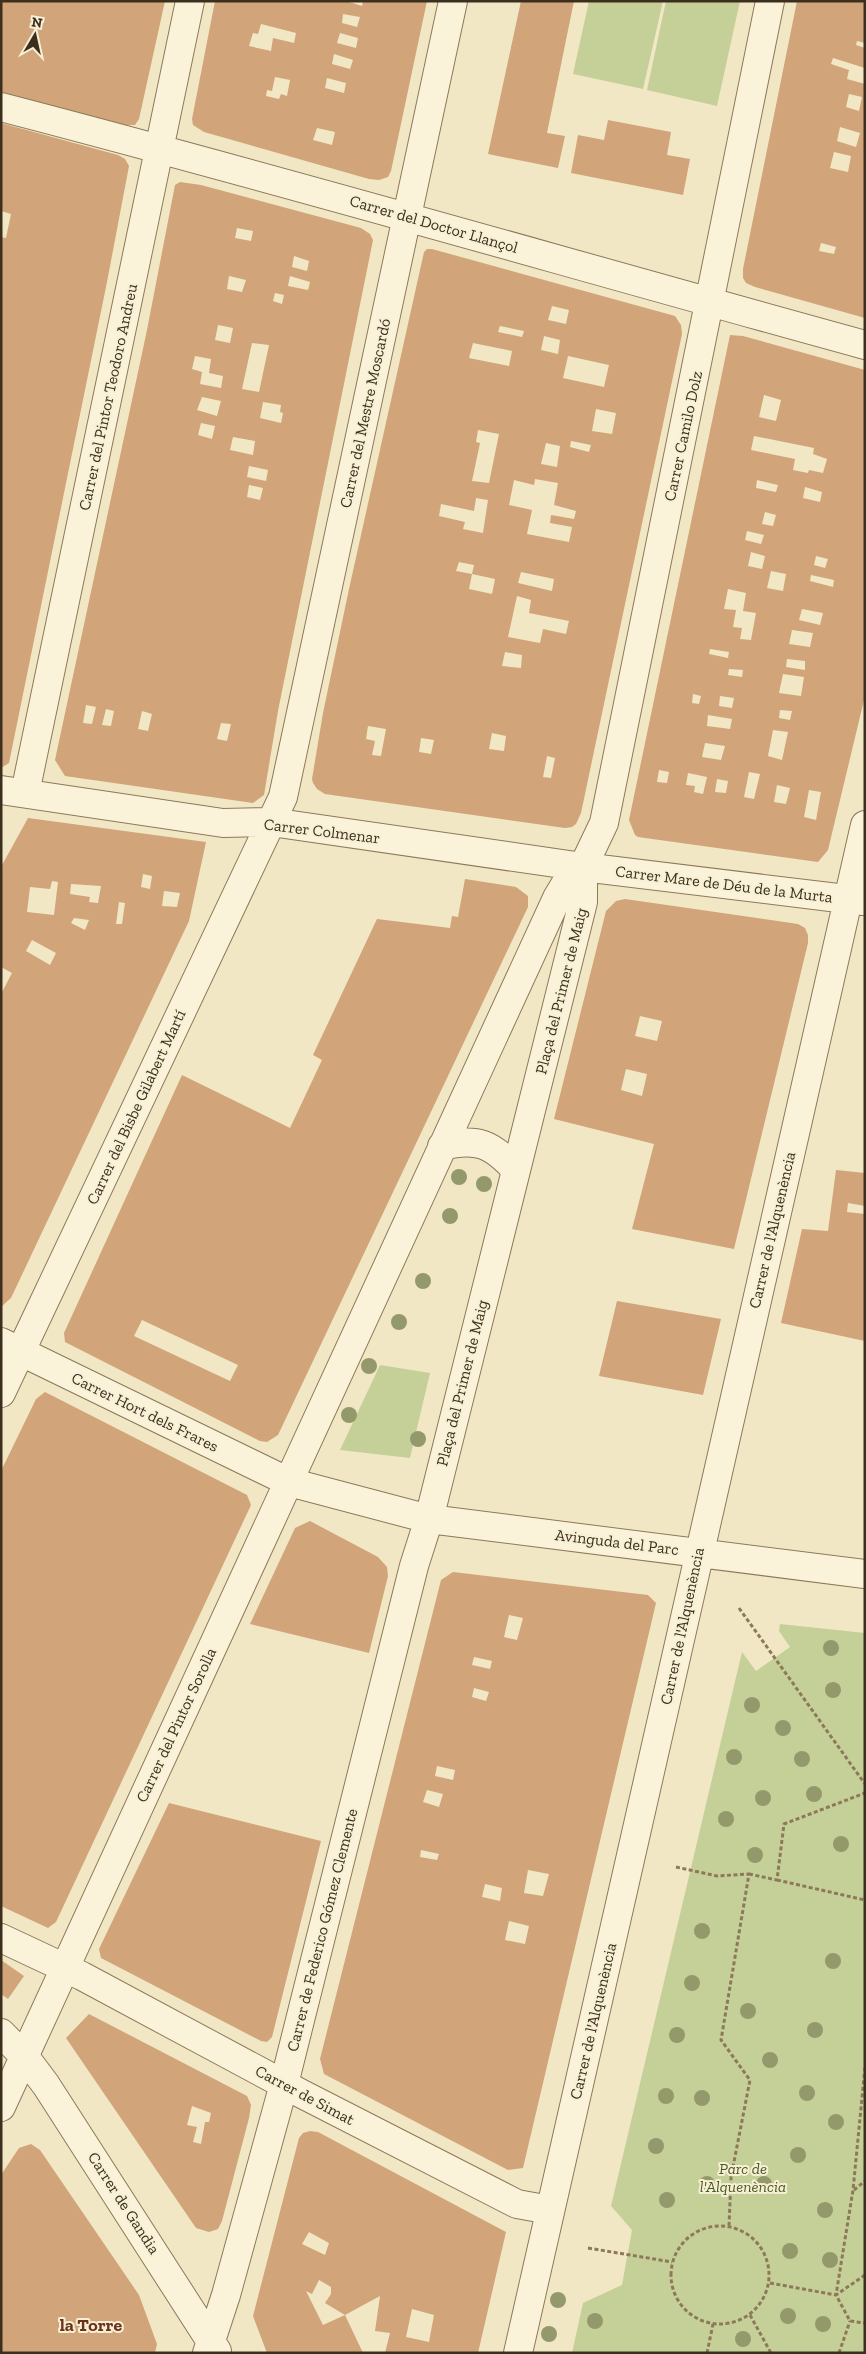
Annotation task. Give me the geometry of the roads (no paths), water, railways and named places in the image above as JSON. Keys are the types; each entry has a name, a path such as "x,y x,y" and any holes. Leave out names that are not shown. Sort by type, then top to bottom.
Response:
{"street":[{"name":"Carrer del Pintor Teodoro Andreu","path":"8,794 160,148 190,1"},
{"name":"Carrer del Mestre Moscardó","path":"271,822 283,797 453,1"},
{"name":"Carrer Camilo Dolz","path":"583,867 604,822 711,303 770,1"},
{"name":"Carrer del Doctor Llançol","path":"1,107 160,148 408,216 865,345"},
{"name":"Carrer Colmenar","path":"8,794 223,822 271,822 583,867"},
{"name":"Carrer del Bisbe Gilabert Martí","path":"1,1393 11,1347 271,822"},
{"name":"Carrer de l'Alquenència","path":"518,2353 698,1553 856,900 865,825"},
{"name":"Carrer Mare de Déu de la Murta","path":"583,867 856,900"},
{"name":"Plaça del Primer de Maig","path":"289,1482 557,898 566,883 583,867"},
{"name":"Plaça del Primer de Maig","path":"429,1519 583,902 583,867"},
{"path":"442,1146 460,1141 475,1142 490,1147 502,1155 516,1170"},
{"name":"Carrer Hort dels Frares","path":"11,1347 289,1482"},
{"path":"289,1482 429,1519"},
{"name":"Carrer del Pintor Sorolla","path":"1,2107 289,1482"},
{"name":"Avinguda del Parc","path":"429,1519 865,1574"},
{"name":"Carrer de Federico Gómez Clemente","path":"212,2349 284,2084 414,1566 429,1519"},
{"name":"Carrer de Simat","path":"1,1938 64,1968 517,2204 550,2210"},
{"name":"Carrer de Gandia","path":"1,2033 25,2057 90,2150 212,2349"}],"district":[{"name":"la Torre","path":"91,2325"}],"park label":[{"name":"Parc de l'Alquenència","path":"743,2177"}]}
